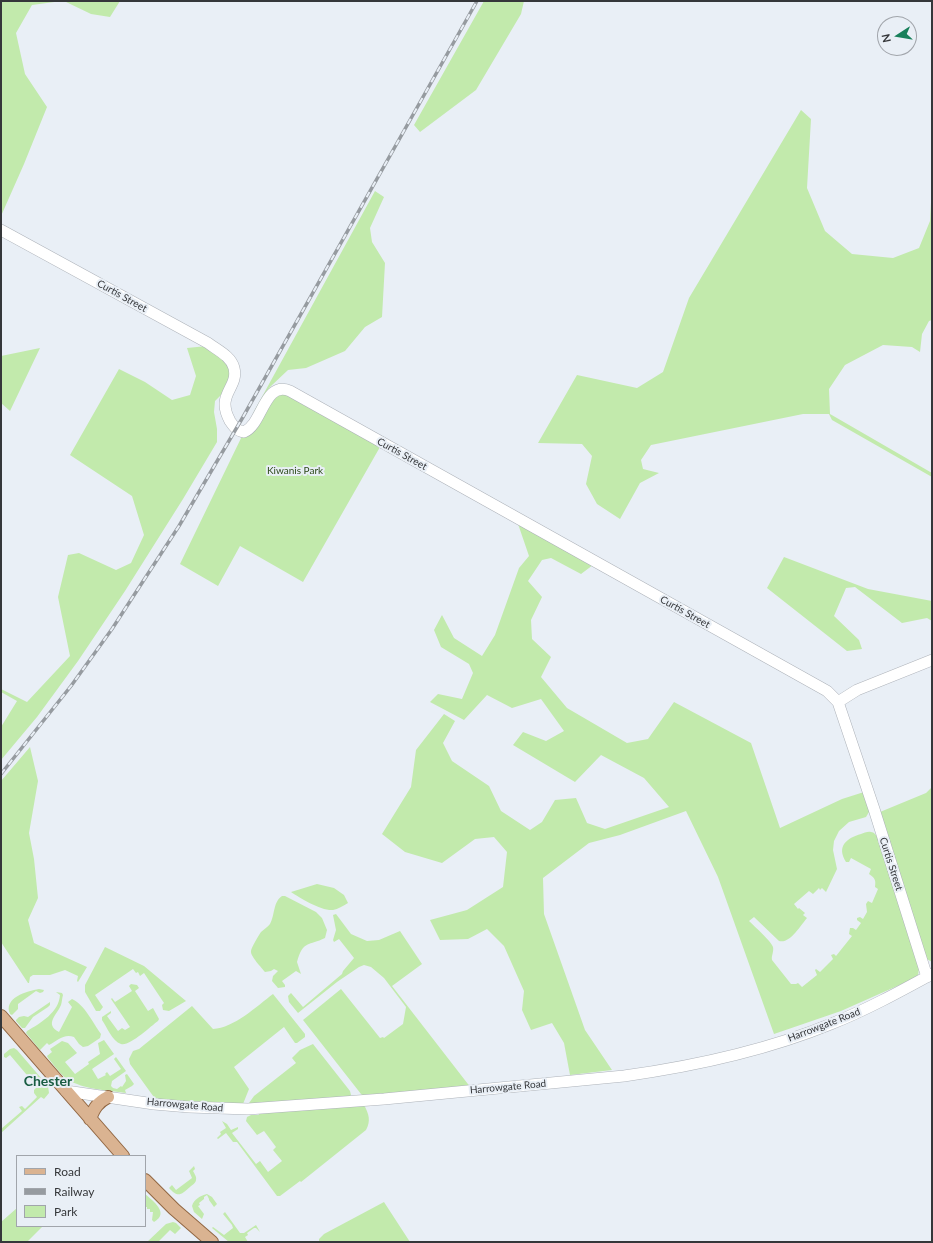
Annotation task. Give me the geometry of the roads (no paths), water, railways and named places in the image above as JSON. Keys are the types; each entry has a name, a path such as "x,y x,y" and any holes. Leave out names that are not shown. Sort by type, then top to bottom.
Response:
{"main road":[{"path":"1,1016 122,1155"},
{"path":"90,1119 93,1110 98,1104 108,1097"},
{"path":"146,1181 174,1209 212,1242"}],"street":[{"name":"Curtis Street","path":"1,230 208,343 225,356 231,362 234,373 234,379 226,397 226,410 234,427 240,431 244,432 250,428 269,397 277,390 284,388 827,691 838,702 930,976"},
{"path":"838,702 857,690 932,660"},
{"name":"Harrowgate Road","path":"66,1090 189,1107 248,1109 384,1099 592,1079 657,1071 730,1056 796,1037 857,1013 930,976"}],"railway":[{"path":"1,774 71,686 112,629 179,526 243,417 477,1"}],"district":[{"name":"Chester","path":"48,1081"}],"park label":[{"name":"Kiwanis Park","path":"295,471"}]}
